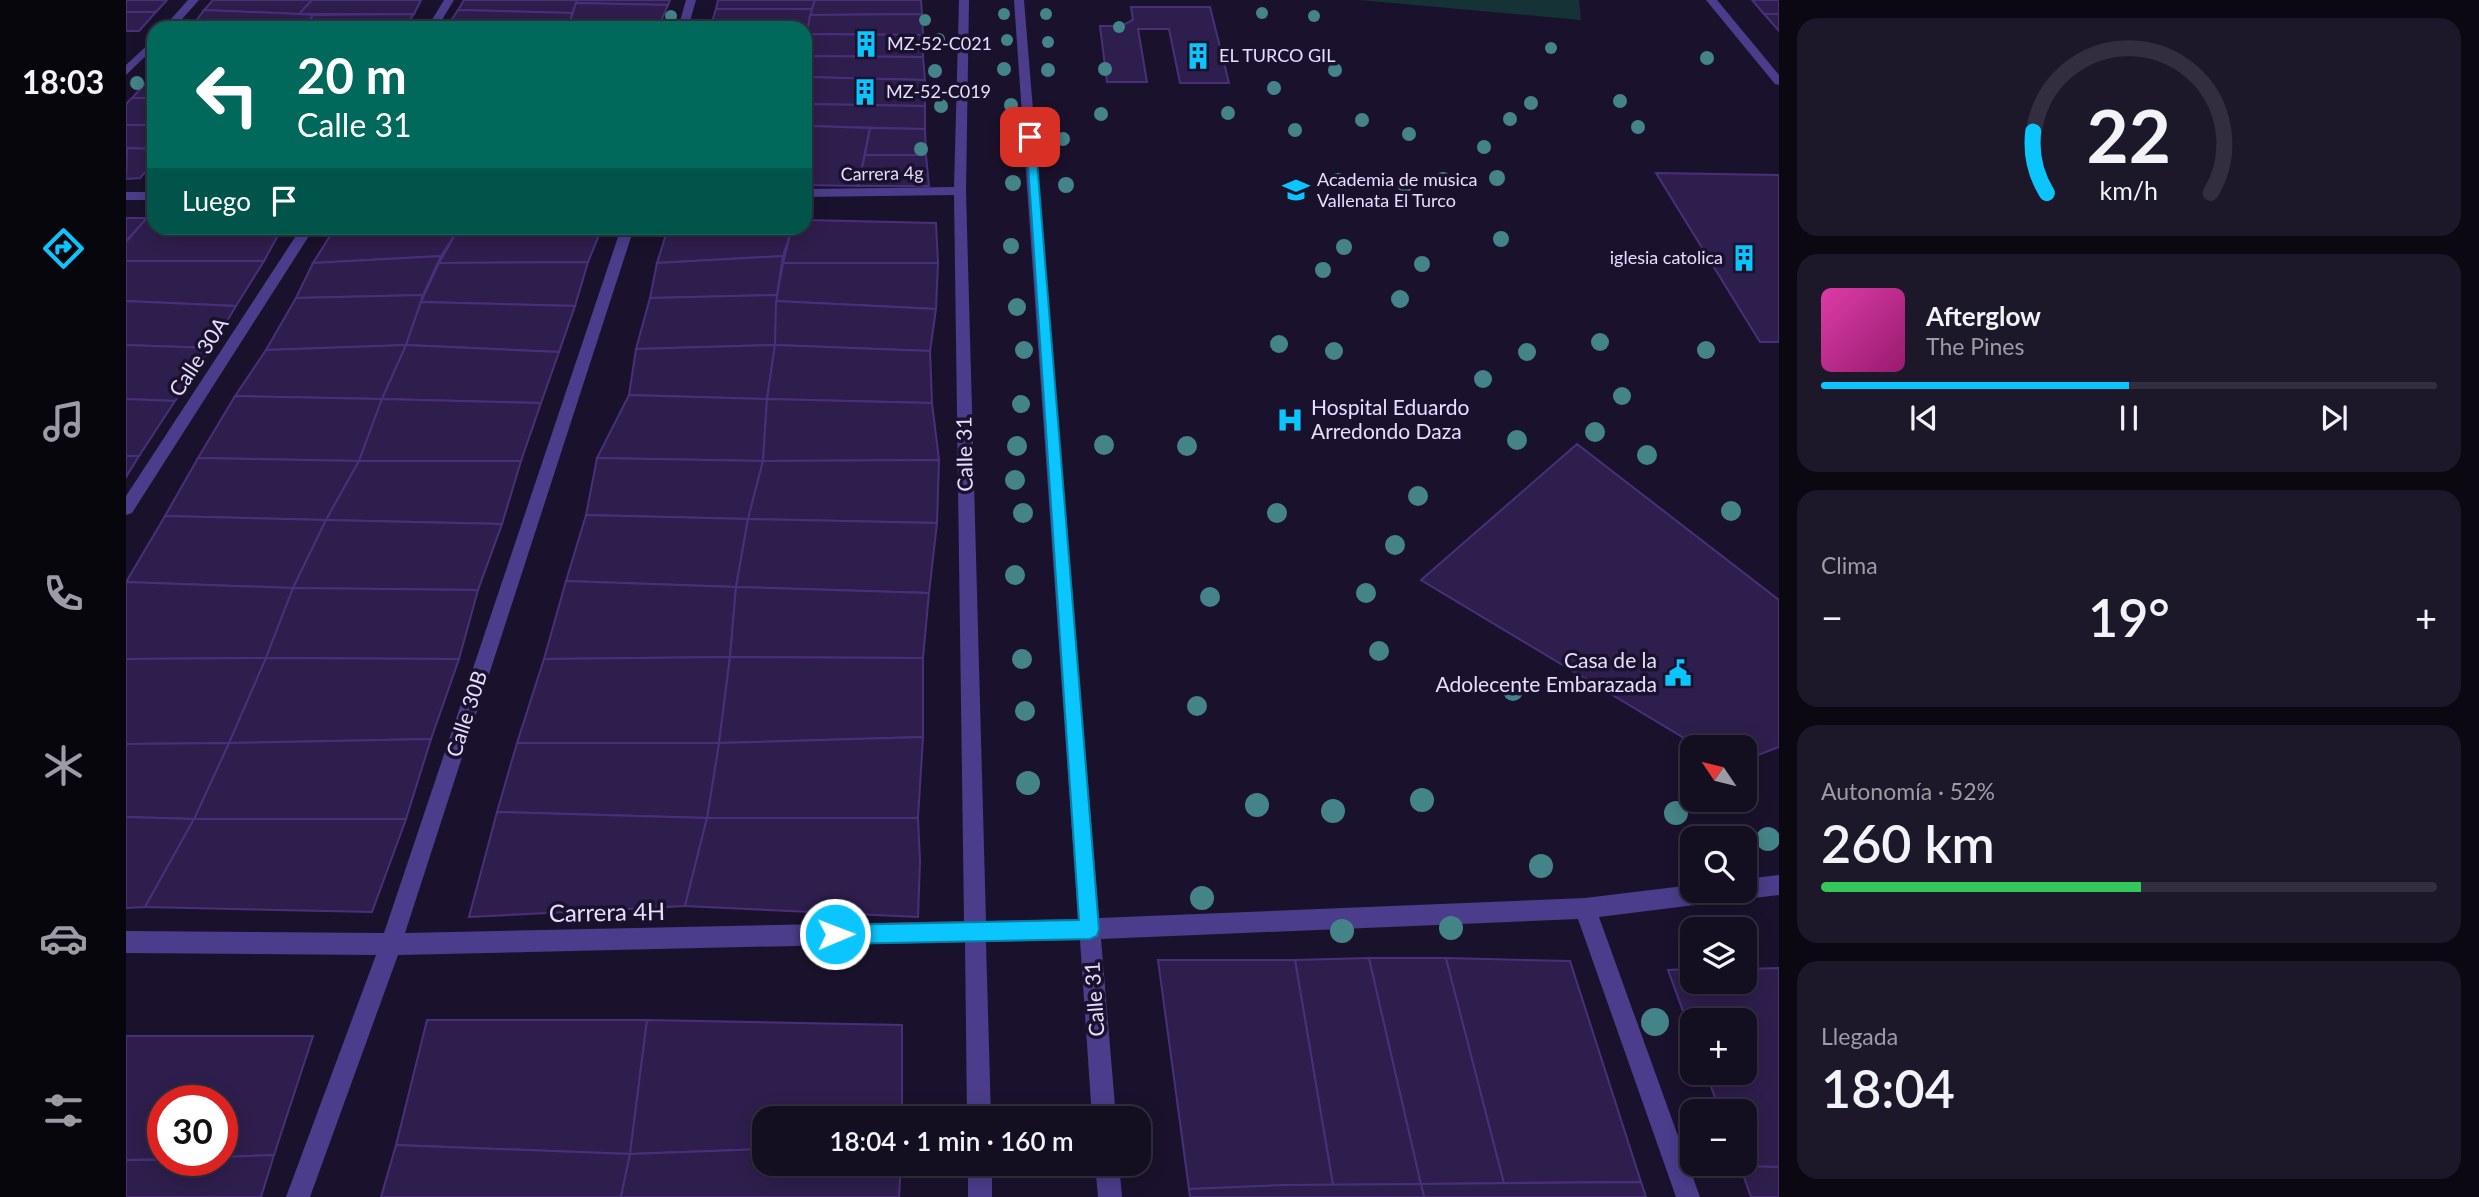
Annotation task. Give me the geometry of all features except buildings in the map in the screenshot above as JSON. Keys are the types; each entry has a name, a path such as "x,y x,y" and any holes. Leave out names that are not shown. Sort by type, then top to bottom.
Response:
{"street":[{"path":"174,21 194,0"},
{"path":"436,21 449,0"},
{"path":"685,21 691,0"},
{"name":"Calle 31","path":"964,0 960,191 979,1106"},
{"name":"Calle 31","path":"1019,0 1103,1106"},
{"path":"1711,0 1779,82"},
{"path":"126,72 147,50"},
{"name":"Carrera 4g","path":"812,193 960,191"},
{"path":"126,196 147,196"},
{"name":"Calle 30A","path":"126,509 302,235"},
{"name":"Calle 30B","path":"298,1197 391,944 625,235"},
{"path":"1757,887 1779,884"},
{"name":"Carrera 4H","path":"126,942 391,944 1090,929 1585,908 1680,897"},
{"path":"1585,908 1688,1197"},
{"path":"980,1176 981,1197"},
{"path":"1108,1176 1110,1197"}],"green space":[{"path":"1360,0 1579,0 1581,20"}],"place":[{"name":"MZ-52-C021","path":"866,44"},
{"name":"EL TURCO GIL","path":"1198,56"},
{"name":"MZ-52-C019","path":"865,92"},
{"name":"Academia de musica Vallenata El Turco","path":"1296,190"},
{"name":"iglesia catolica","path":"1744,258"},
{"name":"Hospital Eduardo Arredondo Daza","path":"1290,420"},
{"name":"Casa de la Adolecente Embarazada","path":"1678,673"}],"route":[{"path":"835,934 1090,929 1030,137"}]}
